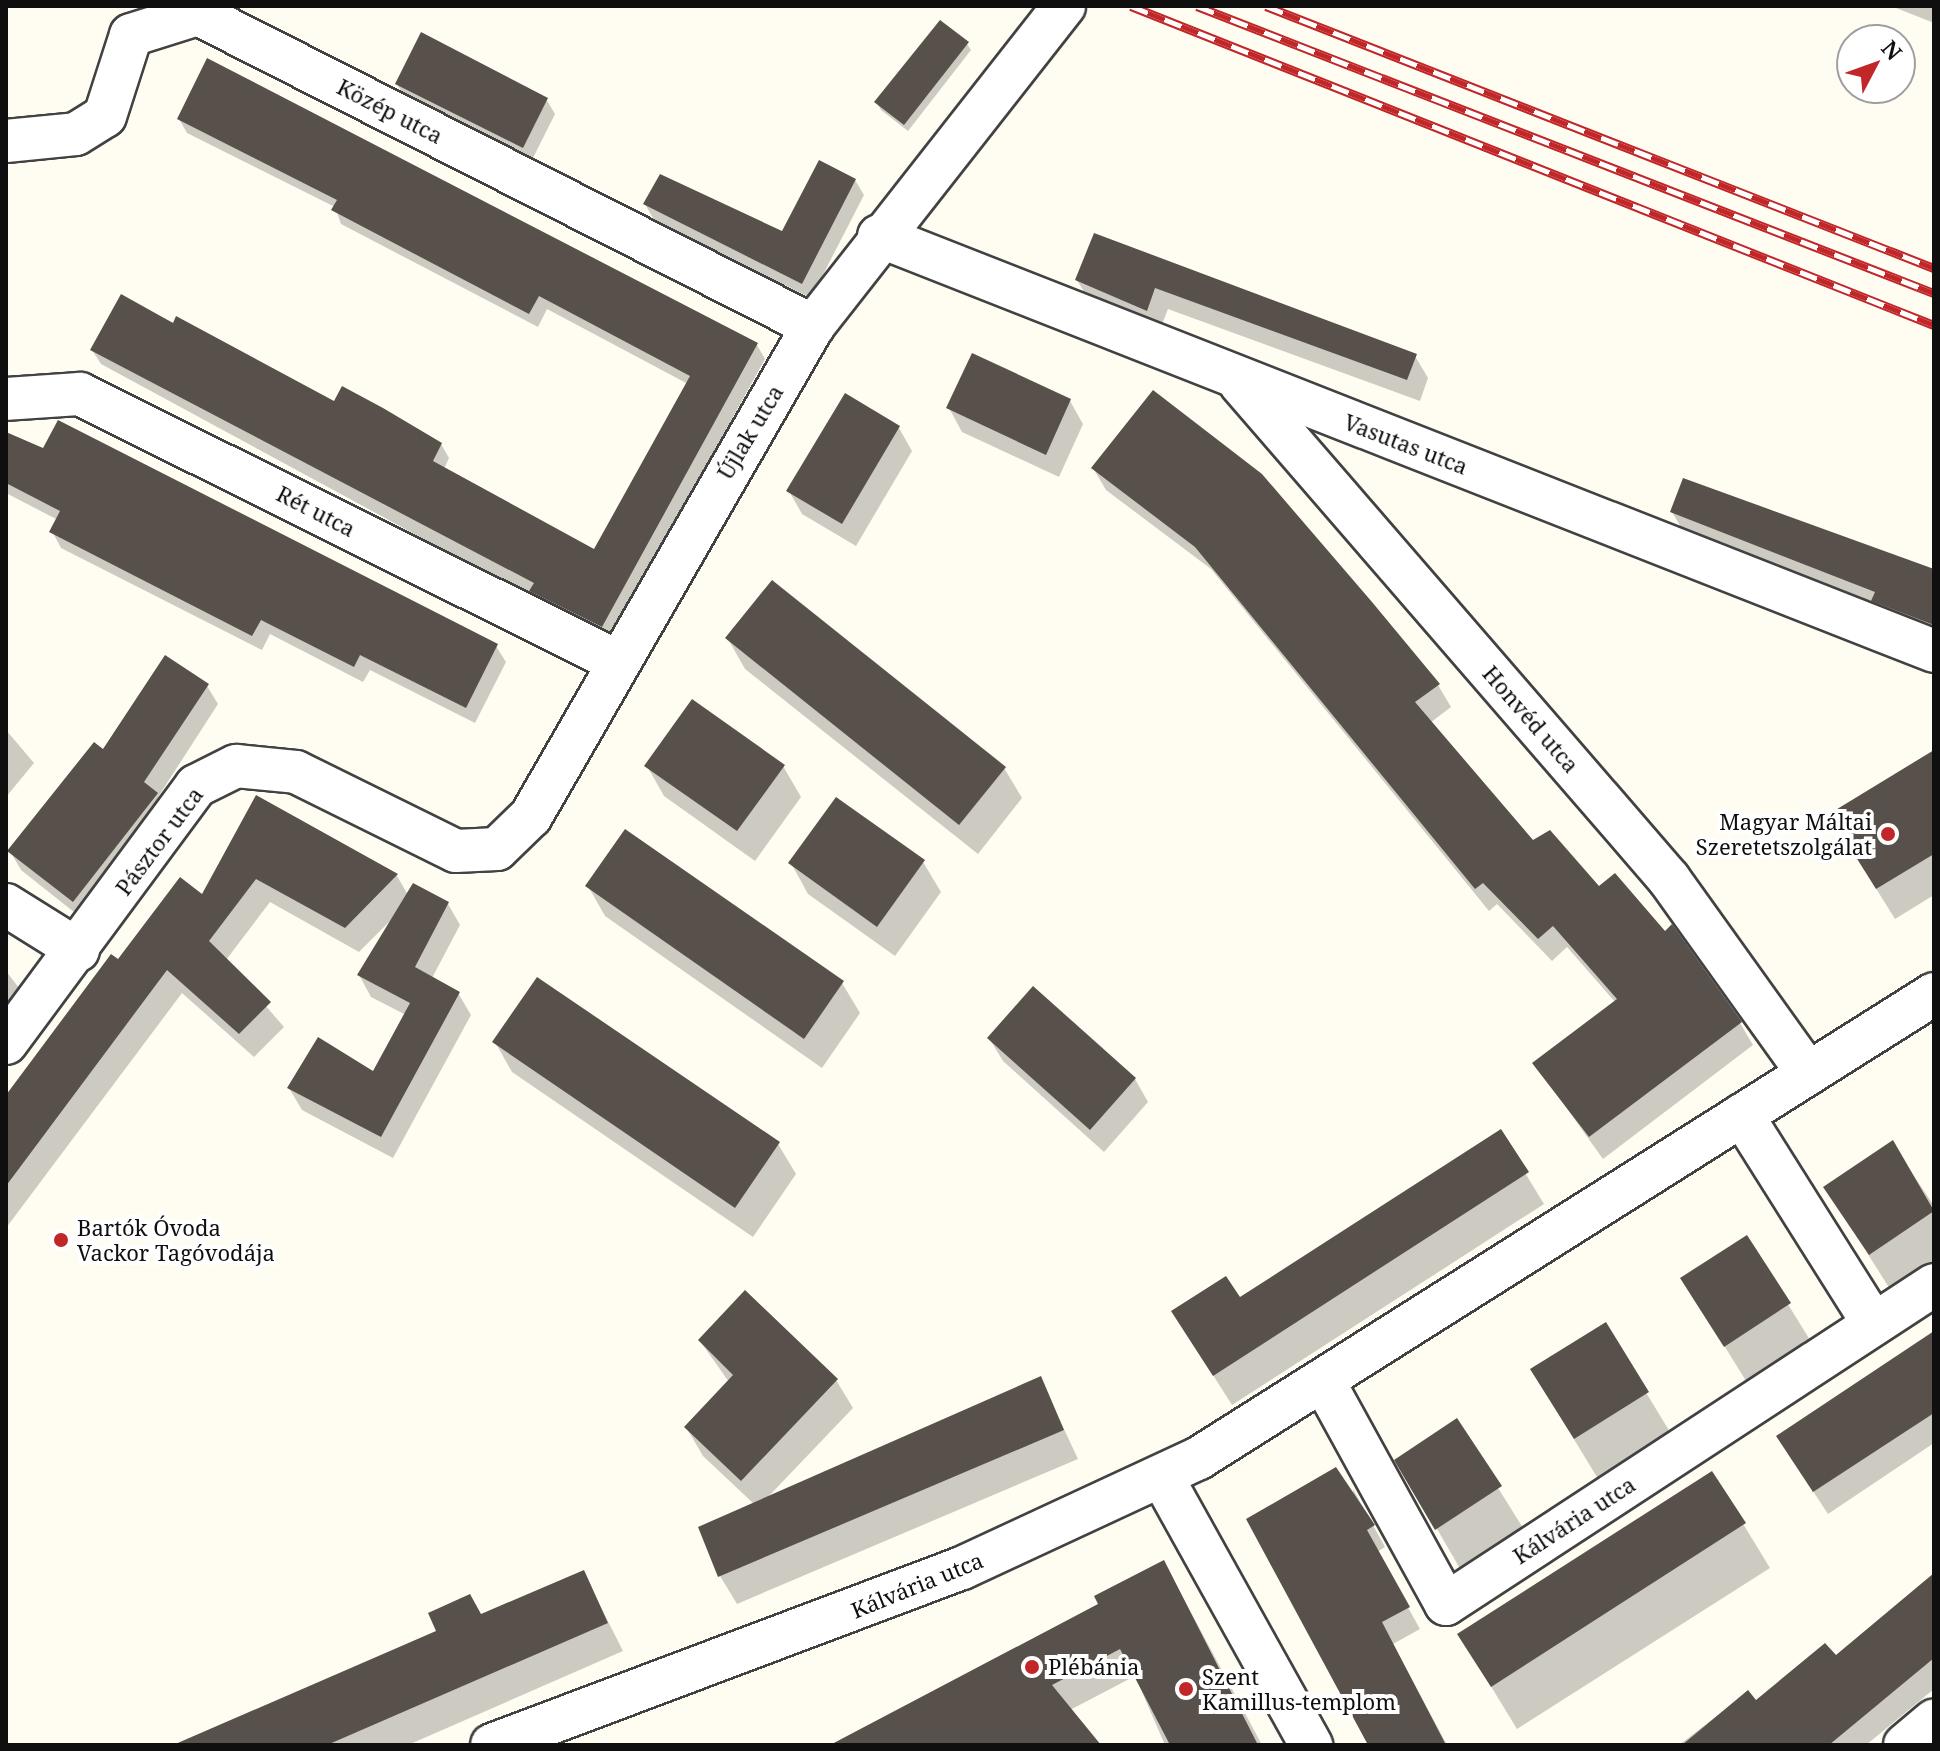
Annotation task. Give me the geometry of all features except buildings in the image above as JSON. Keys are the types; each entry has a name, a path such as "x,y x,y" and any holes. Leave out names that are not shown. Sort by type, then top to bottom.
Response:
{"street":[{"name":"Újlak utca","path":"456,851 497,849 531,816 813,326 879,236 1064,6"},
{"name":"Közép utca","path":"6,141 76,134 105,116 131,35 198,14 813,326"},
{"name":"Vasutas utca","path":"879,236 1934,651"},
{"name":"Honvéd utca","path":"1236,379 1669,879 1808,1073"},
{"name":"Rét utca","path":"6,399 80,394 618,662"},
{"name":"Pásztor utca","path":"6,1043 78,950 196,786 236,766 296,772 456,851"},
{"path":"6,905 78,950"},
{"name":"Kálvária utca","path":"492,1745 962,1568 1162,1477 1325,1384 1808,1073 1927,1008"},
{"path":"1742,1115 1873,1323"},
{"name":"Kálvária utca","path":"1325,1384 1446,1604 1934,1285"},
{"path":"1162,1477 1311,1745"},
{"path":"1905,1745 1934,1721"}],"railway":[{"path":"1131,6 1934,325"},
{"path":"1197,6 1934,293"},
{"path":"1266,6 1934,268"}],"place":[{"name":"Magyar Máltai Szeretetszolgálat","path":"1888,834"},
{"name":"Bartók Óvoda Vackor Tagóvodája","path":"61,1240"},
{"name":"Plébánia","path":"1032,1667"},
{"name":"Szent Kamillus-templom","path":"1186,1689"}]}
